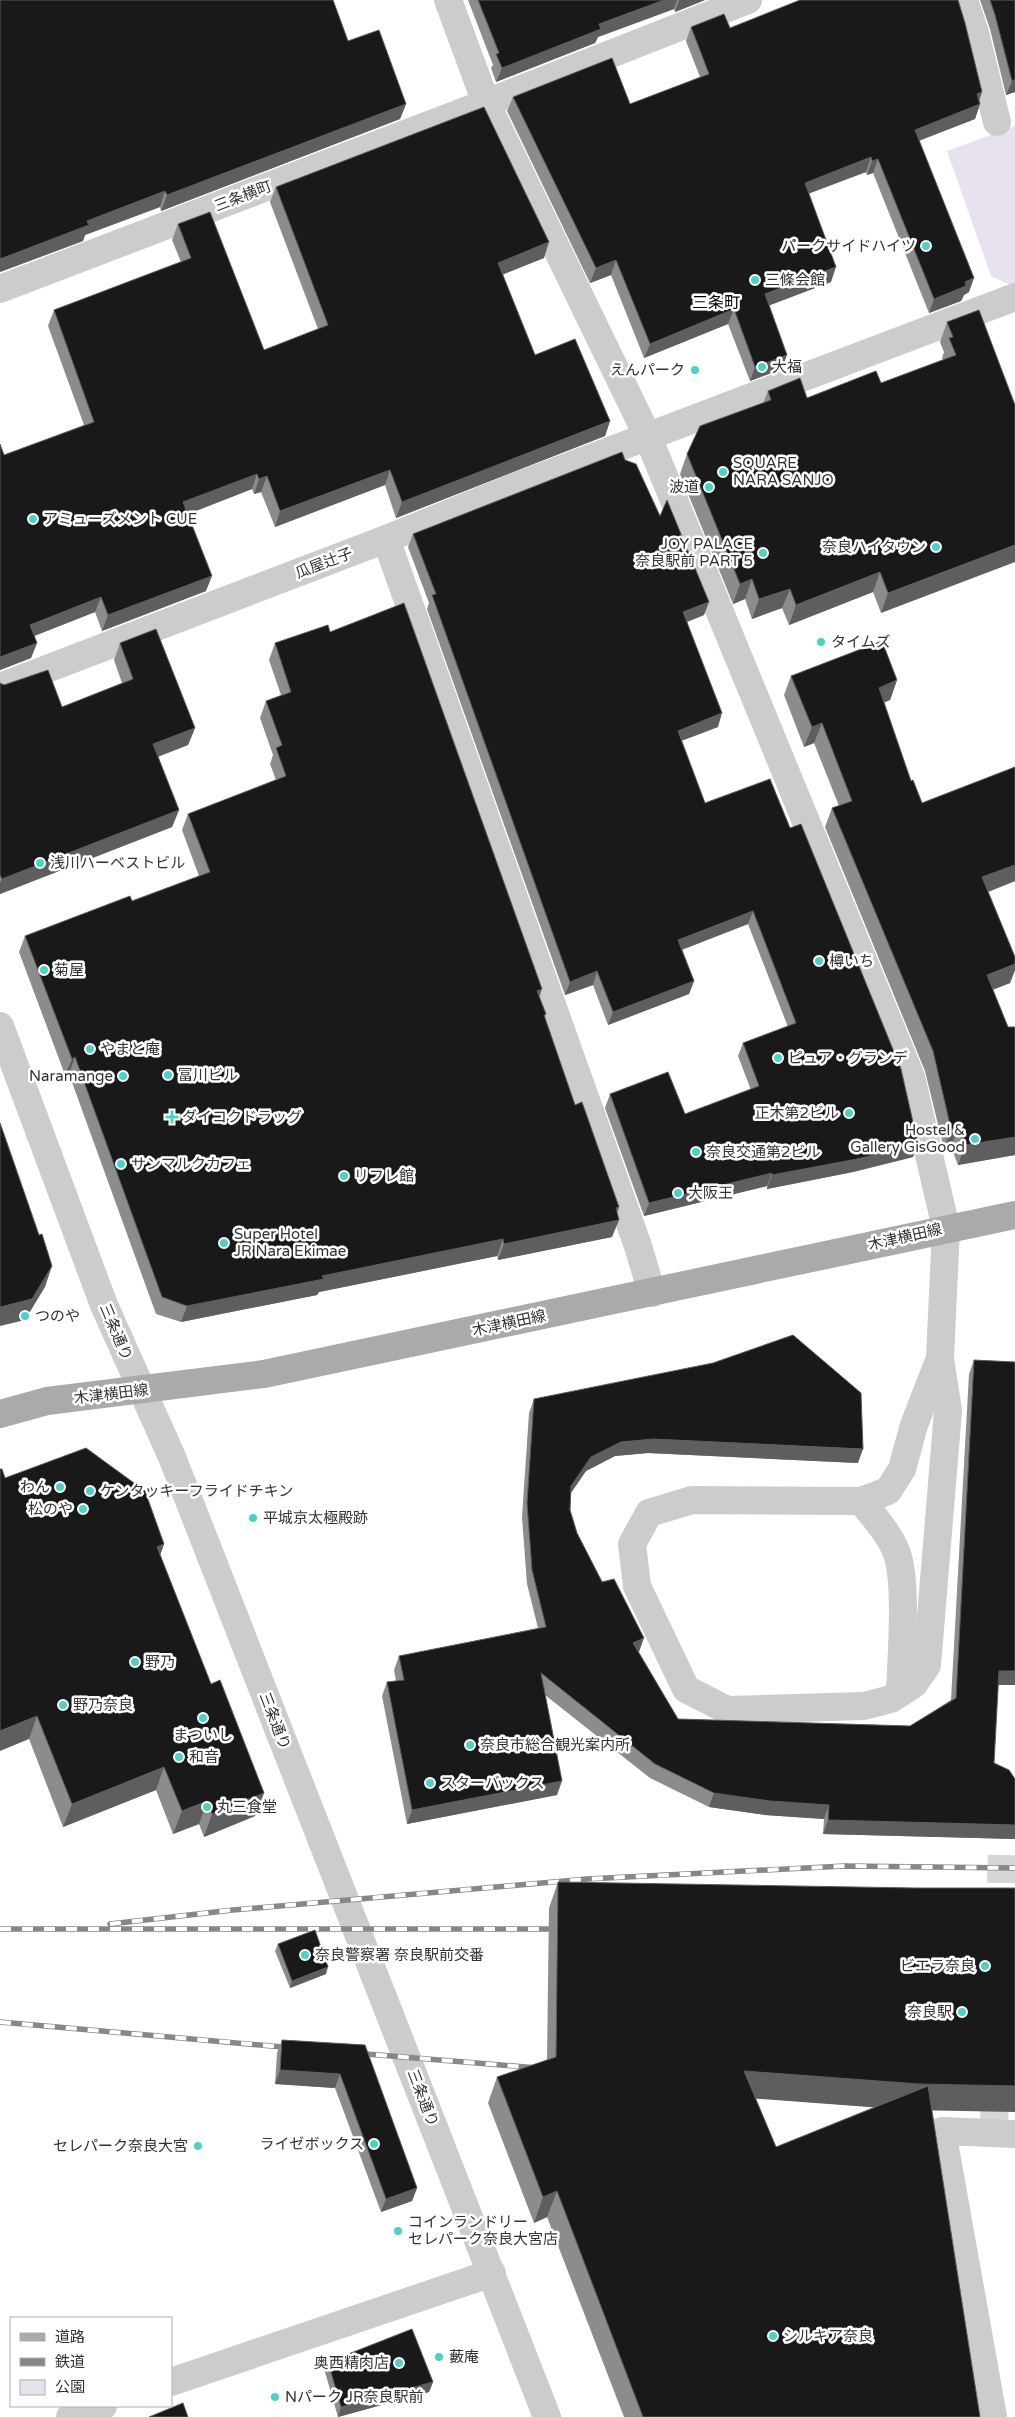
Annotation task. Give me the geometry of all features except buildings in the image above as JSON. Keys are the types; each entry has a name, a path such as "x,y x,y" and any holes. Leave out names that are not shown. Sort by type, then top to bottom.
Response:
{"main road":[{"name":"木津横田線","path":"0,1414 47,1402 264,1374 652,1293 946,1228 1015,1215"}],"street":[{"path":"448,0 486,103 648,437 911,1077 946,1228 940,1358 948,1411 927,1665 914,1684 891,1699 864,1706 728,1710 686,1689 637,1586 632,1544 649,1512 692,1500 861,1501 888,1491 902,1468 914,1425 940,1358"},
{"name":"三条横町","path":"0,288 486,103 748,0"},
{"path":"964,0 975,33 997,122"},
{"name":"瓜屋辻子","path":"0,687 386,539 512,488 1015,297"},
{"path":"386,539 638,1246 652,1293"},
{"name":"三条通り","path":"0,1026 104,1305 172,1457 547,2417"},
{"path":"861,1501 888,1535 897,1553 902,1574 900,1693"},
{"path":"993,2417 942,2131 1015,2134"},
{"path":"172,2382 492,2273"},
{"path":"70,2417 100,2407"}],"green space":[{"path":"1015,126 1015,284 1012,286 991,276 947,151"}],"tunnel":[{"path":"1000,1925 1002,1847"},
{"path":"994,2134 995,2073"}],"railway":[{"path":"110,1924 233,1910 587,1879 845,1866 1015,1868"},
{"path":"0,1929 563,1929"},
{"path":"0,2022 294,2048"},
{"path":"354,2053 538,2068"}],"place":[{"name":"パークサイドハイツ","path":"926,246"},
{"name":"三條会館","path":"755,280"},
{"name":"大福","path":"762,367"},
{"name":"えんパーク","path":"695,370"},
{"name":"SQUARE NARA SANJO","path":"723,472"},
{"name":"波道","path":"709,487"},
{"name":"アミューズメント CUE","path":"33,519"},
{"name":"奈良ハイタウン","path":"936,547"},
{"name":"JOY PALACE 奈良駅前 PART 5","path":"763,553"},
{"name":"タイムズ","path":"821,642"},
{"name":"浅川ハーベストビル","path":"40,863"},
{"name":"樽いち","path":"819,961"},
{"name":"菊屋","path":"44,970"},
{"name":"やまと庵","path":"90,1049"},
{"name":"ピュア・グランデ","path":"778,1058"},
{"name":"冨川ビル","path":"168,1075"},
{"name":"Naramange","path":"123,1076"},
{"name":"正木第2ビル","path":"849,1113"},
{"name":"ダイコクドラッグ","path":"172,1117"},
{"name":"Hostel & Gallery GisGood","path":"975,1139"},
{"name":"奈良交通第2ビル","path":"696,1152"},
{"name":"サンマルクカフェ","path":"121,1164"},
{"name":"リフレ館","path":"344,1176"},
{"name":"大阪王","path":"678,1193"},
{"name":"Super Hotel JR Nara Ekimae","path":"224,1243"},
{"name":"つのや","path":"25,1316"},
{"name":"わん","path":"60,1487"},
{"name":"ケンタッキーフライドチキン","path":"90,1491"},
{"name":"松のや","path":"83,1509"},
{"name":"平城京太極殿跡","path":"253,1518"},
{"name":"野乃","path":"135,1662"},
{"name":"野乃奈良","path":"63,1705"},
{"name":"まついし","path":"203,1718"},
{"name":"奈良市総合観光案内所","path":"470,1745"},
{"name":"和音","path":"179,1757"},
{"name":"スターバックス","path":"430,1783"},
{"name":"丸三食堂","path":"207,1807"},
{"name":"奈良警察署 奈良駅前交番","path":"305,1955"},
{"name":"ビエラ奈良","path":"985,1966"},
{"name":"奈良駅","path":"962,2012"},
{"name":"ライゼボックス","path":"374,2144"},
{"name":"セレパーク奈良大宮","path":"198,2146"},
{"name":"コインランドリー セレパーク奈良大宮店","path":"398,2231"},
{"name":"シルキア奈良","path":"773,2336"},
{"name":"藪庵","path":"439,2357"},
{"name":"奥西精肉店","path":"399,2363"},
{"name":"Nパーク JR奈良駅前","path":"275,2397"}],"district":[{"name":"三条町","path":"716,302"}]}
